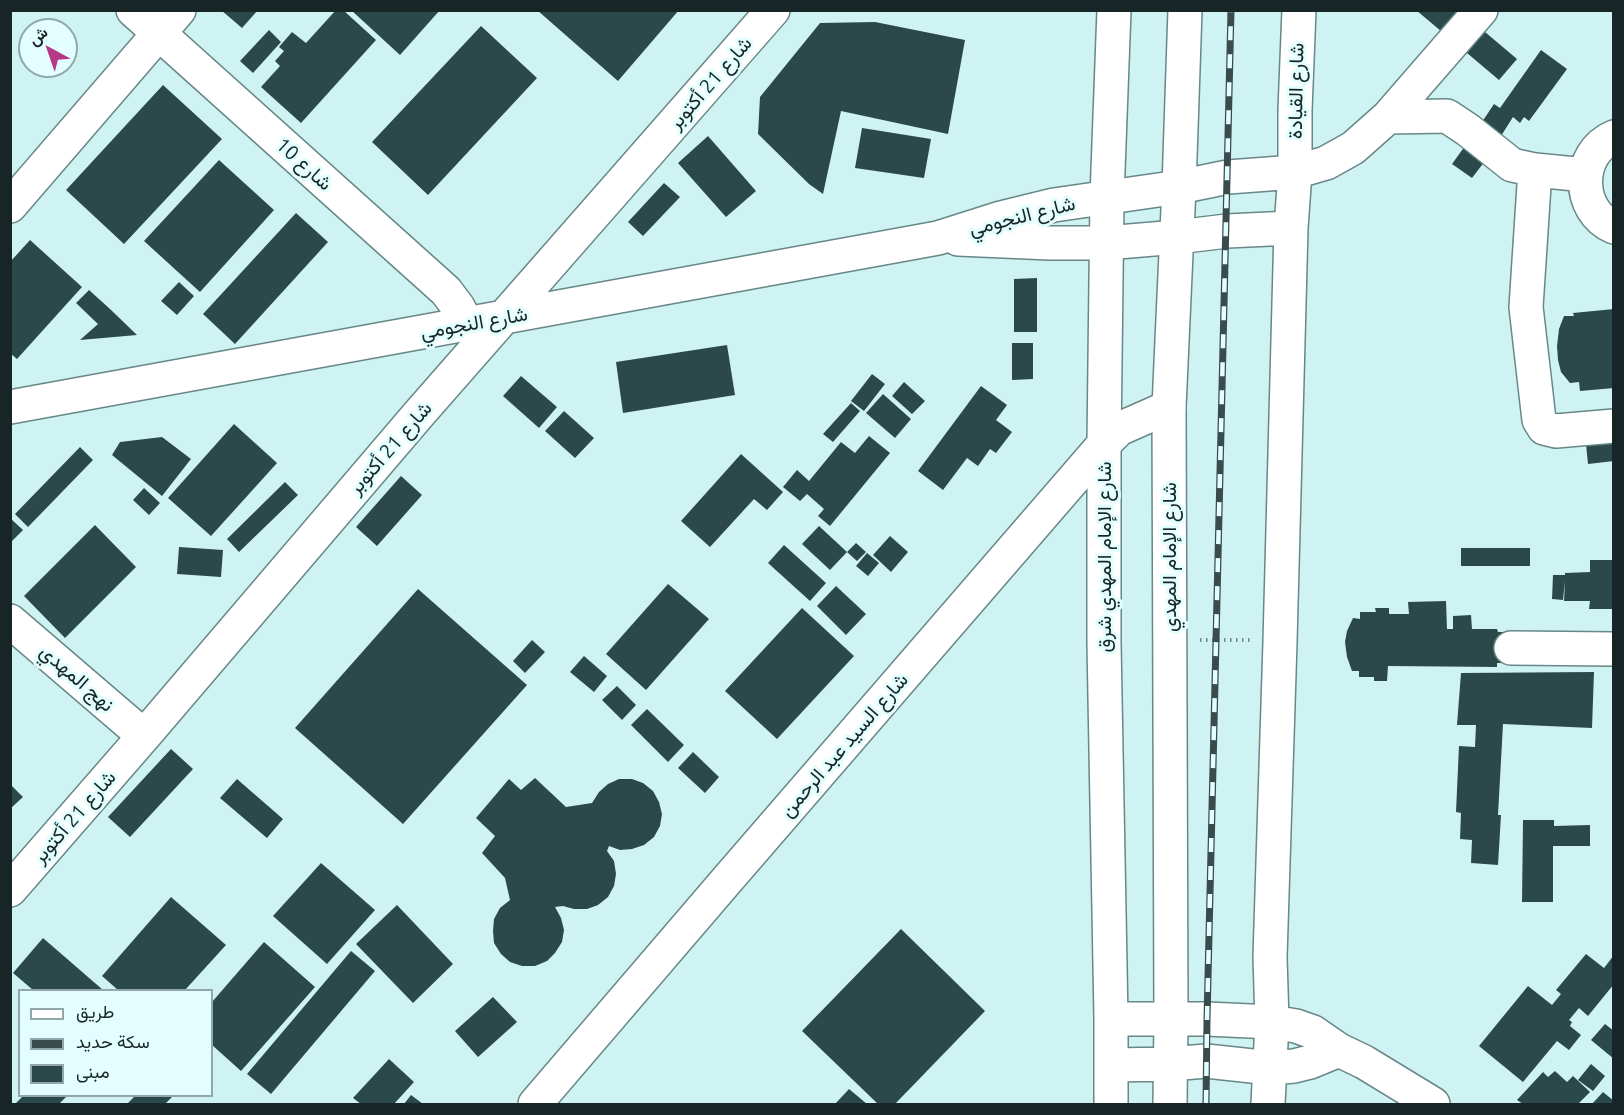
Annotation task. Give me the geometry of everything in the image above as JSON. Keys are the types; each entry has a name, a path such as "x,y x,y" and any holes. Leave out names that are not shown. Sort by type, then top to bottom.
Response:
{"street":[{"name":"شارع 10","path":"133,10 169,22 446,291 467,324"},
{"name":"شارع 21 أكتوبر","path":"10,890 503,317 773,10"},
{"name":"شارع الإمام المهدي شرق","path":"1111,1104 1104,643 1104,444 1107,197 1114,10"},
{"name":"شارع الإمام المهدي","path":"1170,1104 1169,407 1185,10"},
{"name":"شارع القيادة","path":"1268,1104 1272,1022 1270,957 1299,10"},
{"name":"شارع النجومي","path":"10,407 938,238 1012,215 1054,206 1179,187 1228,177 1295,172 1326,164 1353,148 1388,117 1480,10"},
{"path":"10,206 169,22"},
{"path":"1388,117 1447,116 1512,165 1535,170 1586,175"},
{"path":"1614,137 1608,139 1597,149 1590,161 1585,189 1589,203 1597,215 1608,225 1614,227"},
{"path":"1535,170 1527,307 1539,420 1544,428 1556,431 1614,426"},
{"name":"شارع النجومي","path":"938,238 1106,243 1227,231 1291,228"},
{"name":"شارع السيد عبد الرحمن","path":"551,1099 719,889 1104,444 1119,429 1169,407"},
{"name":"نهج المهدي","path":"10,621 144,736"},
{"path":"1511,648 1614,649"},
{"path":"1111,1019 1171,1018 1272,1022 1296,1026 1313,1032 1433,1104"},
{"path":"1111,1065 1206,1061 1271,1068 1310,1062 1340,1050"}],"building":[{"path":"221,10 258,10 242,28"},
{"path":"336,10 343,10 376,40 301,123 261,87 280,66 275,61 284,51 279,47 292,32 306,43"},
{"path":"351,10 440,10 400,55"},
{"path":"537,10 679,10 618,81"},
{"path":"1416,10 1459,10 1517,59 1499,80"},
{"path":"875,22 965,40 948,134 841,111 823,194 809,184 758,134 760,97 820,23"},
{"path":"481,26 537,78 428,195 372,142"},
{"path":"269,30 281,42 253,73 240,61"},
{"path":"1541,50 1567,69 1529,121 1524,117 1520,123 1513,117 1501,136 1482,122 1494,104 1500,108"},
{"path":"163,85 222,139 124,244 66,190"},
{"path":"862,128 931,139 924,178 855,168"},
{"path":"708,136 756,191 726,217 678,163"},
{"path":"1465,146 1485,161 1472,178 1452,164"},
{"path":"219,160 274,210 200,292 144,241"},
{"path":"664,183 680,197 643,236 628,222"},
{"path":"296,213 328,242 235,344 203,314"},
{"path":"30,240 82,287 17,359 10,353 10,262"},
{"path":"1037,278 1037,332 1014,332 1014,279"},
{"path":"179,282 194,296 177,315 161,301"},
{"path":"89,290 137,335 80,340 98,324 76,303"},
{"path":"1614,309 1614,388 1580,391 1579,382 1570,383 1561,372 1558,360 1559,329 1564,316"},
{"path":"1012,343 1033,343 1033,379 1012,380"},
{"path":"727,345 735,395 623,413 616,362"},
{"path":"872,374 885,384 864,411 851,401"},
{"path":"521,376 557,407 539,428 503,396"},
{"path":"904,382 925,401 912,414 892,396"},
{"path":"981,386 1007,405 996,420 1012,432 996,453 990,449 978,466 967,458 943,490 918,471"},
{"path":"883,394 911,419 895,438 866,413"},
{"path":"851,403 860,411 833,442 823,434"},
{"path":"564,411 594,438 575,458 545,431"},
{"path":"234,424 277,463 211,536 168,498"},
{"path":"869,436 890,453 830,526 818,516 824,509 807,494 800,501 783,487 797,470 809,481 841,442 855,453"},
{"path":"162,437 191,459 162,496 112,455 120,442"},
{"path":"1614,441 1614,461 1588,464 1586,444"},
{"path":"80,447 93,460 28,527 15,514"},
{"path":"741,454 783,492 767,510 754,499 710,547 681,521"},
{"path":"401,476 422,495 377,546 356,527"},
{"path":"285,482 298,495 239,552 227,539"},
{"path":"144,488 160,503 149,515 133,500"},
{"path":"10,518 23,530 10,543"},
{"path":"95,525 136,567 65,638 24,596"},
{"path":"819,526 847,552 830,570 802,544"},
{"path":"890,536 908,552 891,572 873,555"},
{"path":"856,543 866,552 857,561 847,552"},
{"path":"784,545 826,583 810,601 768,563"},
{"path":"179,547 223,550 221,577 177,574"},
{"path":"1461,548 1530,548 1530,566 1461,566"},
{"path":"867,553 879,563 868,576 856,566"},
{"path":"1590,560 1614,560 1614,609 1589,609 1590,601 1564,601 1565,581 1563,600 1552,599 1553,575 1590,572"},
{"path":"668,584 709,619 646,690 606,654"},
{"path":"836,586 866,614 846,635 817,606"},
{"path":"418,589 527,685 403,824 295,728"},
{"path":"1446,601 1447,629 1453,629 1453,616 1471,615 1472,629 1497,629 1498,632 1511,632 1511,663 1497,663 1497,667 1388,666 1387,681 1374,681 1374,677 1359,677 1359,671 1352,671 1345,642 1353,618 1360,619 1360,612 1376,612 1375,608 1389,608 1389,614 1409,614 1408,602"},
{"path":"802,608 854,656 777,739 725,691"},
{"path":"532,640 545,652 525,673 513,661"},
{"path":"584,656 607,676 594,692 570,672"},
{"path":"1594,672 1592,728 1503,724 1498,865 1471,863 1472,840 1460,839 1461,813 1456,812 1459,746 1475,747 1476,725 1457,725 1461,673"},
{"path":"617,686 636,705 622,720 602,700"},
{"path":"647,709 684,745 668,762 631,725"},
{"path":"171,749 193,769 130,837 108,817"},
{"path":"693,752 719,777 705,793 678,768"},
{"path":"535,778 566,807 592,803 608,784 619,779 632,779 643,783 653,791 662,814 660,826 654,837 644,845 620,850 609,846 607,851 614,861 616,874 614,886 608,897 598,905 587,909 555,907 564,930 562,942 547,961 535,966 522,966 510,962 494,943 494,919 500,908 510,900 505,878 482,853 495,836 476,818 509,779 521,790"},
{"path":"237,779 283,819 267,838 220,798"},
{"path":"10,784 23,797 10,809"},
{"path":"1523,820 1554,820 1554,826 1590,825 1590,846 1553,846 1553,902 1522,902"},
{"path":"321,863 375,910 327,964 273,916"},
{"path":"171,897 226,945 186,989 117,989 102,976"},
{"path":"397,905 453,964 413,1003 356,944"},
{"path":"901,929 985,1011 895,1104 878,1104 802,1031"},
{"path":"43,938 102,989 32,989 13,973"},
{"path":"264,942 315,987 241,1071 213,1046 213,1001"},
{"path":"351,951 375,971 271,1094 247,1074"},
{"path":"1586,954 1604,968 1614,955 1614,984 1588,1016 1579,1008 1569,1020 1572,1022 1570,1026 1581,1035 1569,1050 1557,1041 1523,1082 1479,1046 1528,986 1552,1005 1561,994 1556,990"},
{"path":"493,997 517,1022 478,1057 455,1031"},
{"path":"1605,1024 1614,1031 1614,1059 1591,1040"},
{"path":"389,1059 414,1082 394,1104 361,1104 353,1098"},
{"path":"1591,1064 1605,1076 1593,1091 1578,1080"},
{"path":"1555,1071 1567,1082 1573,1076 1590,1092 1578,1104 1523,1104 1517,1100 1543,1072 1548,1077"},
{"path":"849,1089 867,1104 835,1104"},
{"path":"1603,1092 1614,1101 1614,1104 1592,1104"},
{"path":"411,1095 423,1104 404,1104"},
{"path":"22,1097 66,1097 59,1104 15,1104"},
{"path":"134,1097 172,1097 165,1104 127,1104"}],"railway":[{"path":"1206,1104 1231,10"}]}
